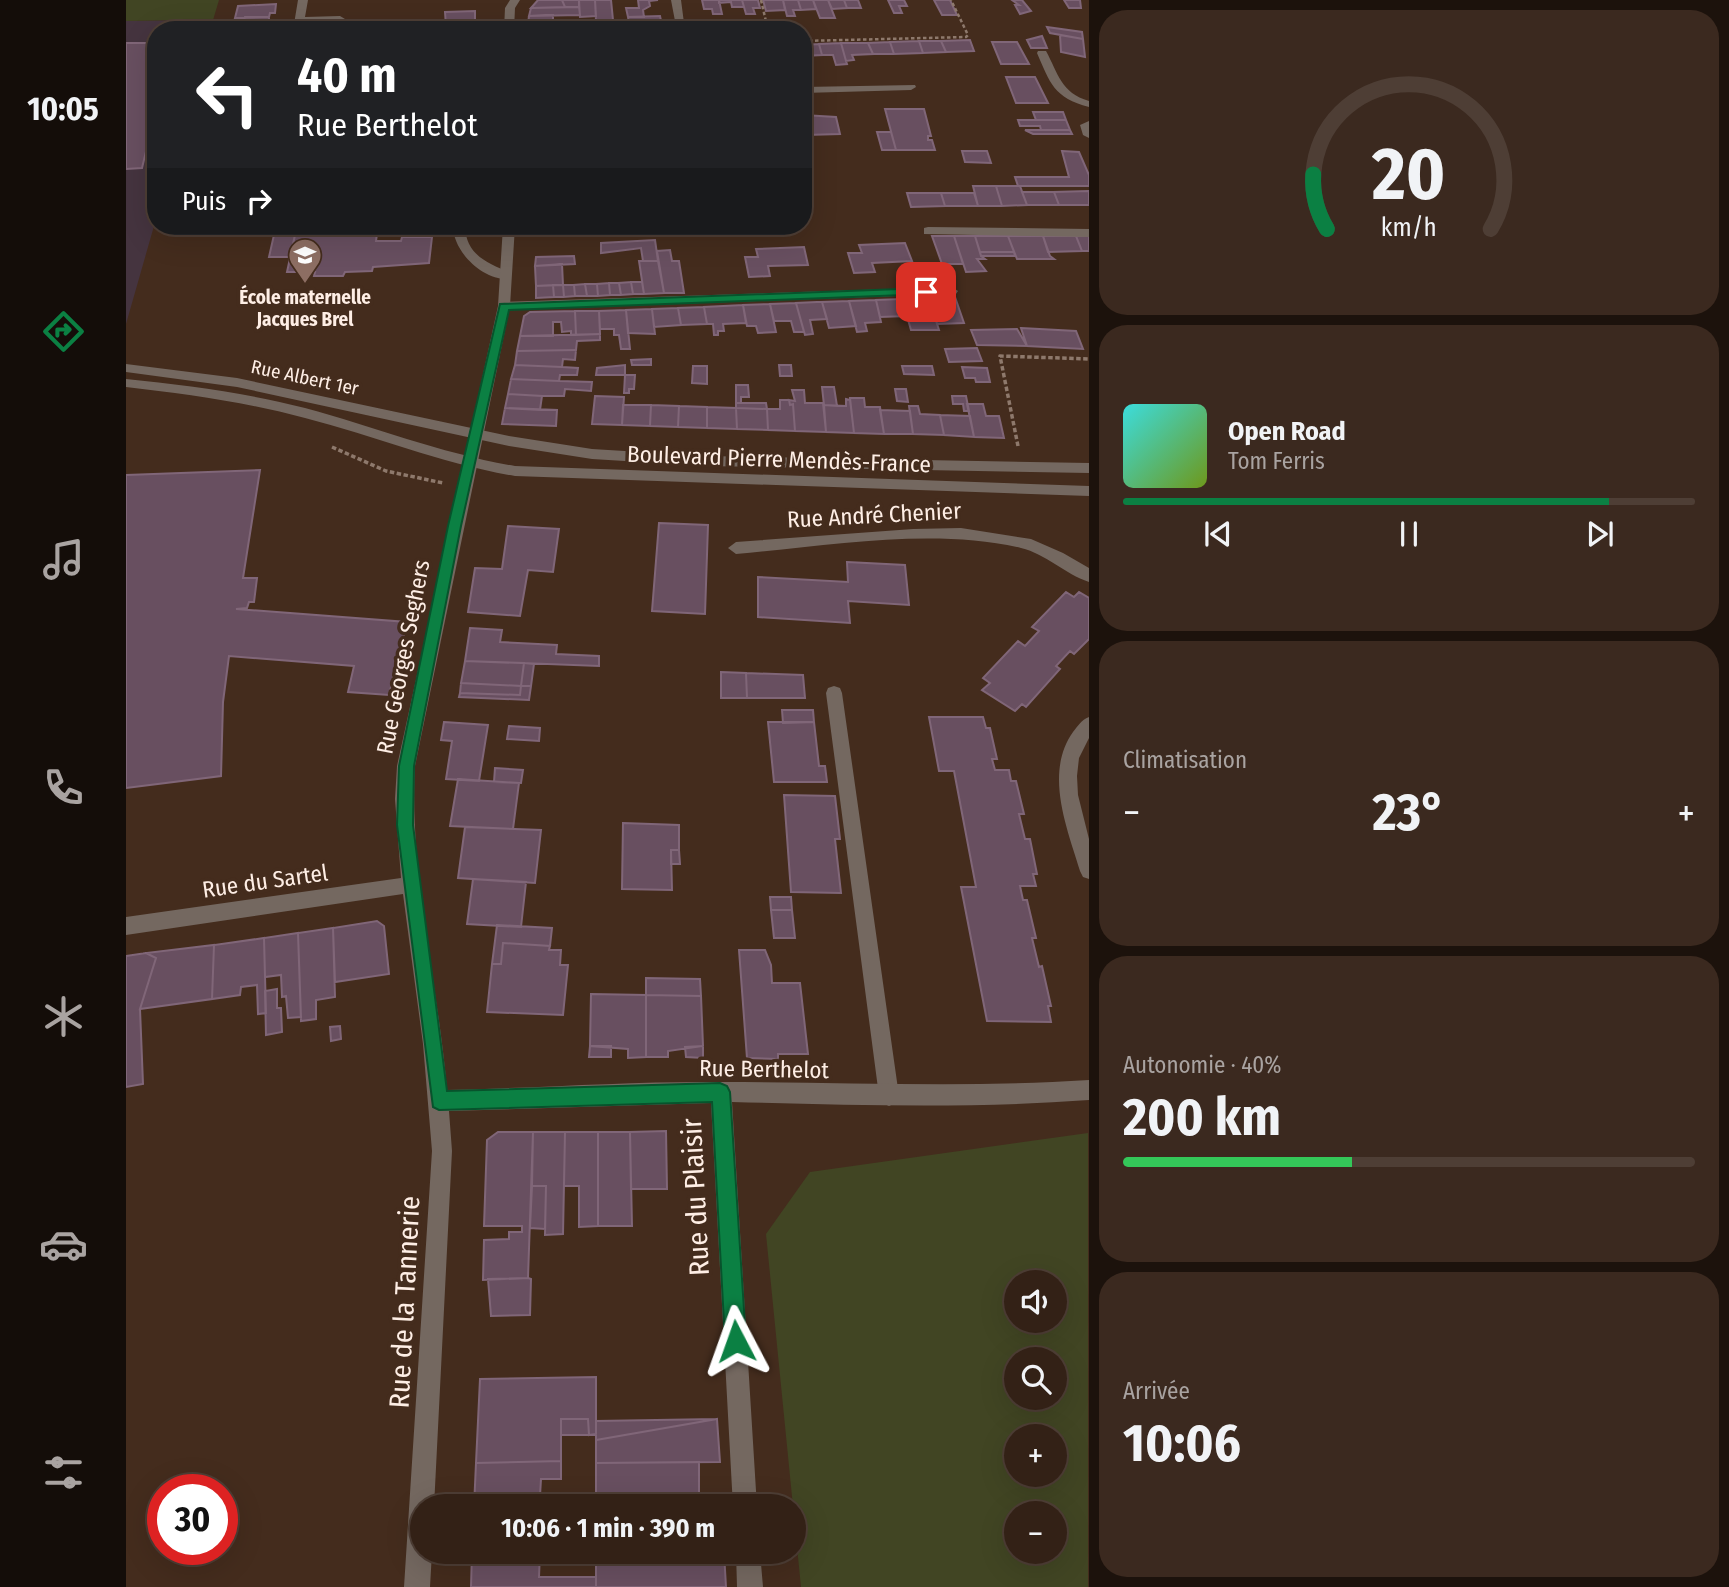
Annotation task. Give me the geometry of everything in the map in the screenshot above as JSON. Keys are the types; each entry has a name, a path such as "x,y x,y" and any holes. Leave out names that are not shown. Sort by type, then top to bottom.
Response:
{"street":[{"path":"300,21 303,0"},
{"path":"509,21 510,8 515,0"},
{"path":"676,0 680,21"},
{"path":"326,21 340,19"},
{"path":"1042,52 1059,89 1068,100 1088,104"},
{"path":"812,90 911,87"},
{"path":"1088,124 1085,125 1088,135"},
{"path":"928,231 1088,233"},
{"path":"460,235 461,243 474,262 507,276"},
{"name":"Rue Georges Seghers","path":"439,1101 411,885 404,799 406,766 468,462 504,306 509,235"},
{"path":"504,306 952,291"},
{"name":"Rue Albert 1er","path":"126,368 261,386 474,434"},
{"name":"Rue Albert 1er","path":"126,383 206,393 291,409 468,462"},
{"name":"Boulevard Pierre Mendès-France","path":"474,434 566,450 669,458 1088,468"},
{"name":"Boulevard Pierre Mendès-France","path":"468,462 495,469 542,474 1088,491"},
{"name":"Rue André Chenier","path":"736,548 913,534 974,534 1009,539 1042,548 1088,576"},
{"path":"834,693 889,1096"},
{"path":"1088,724 1074,742 1067,770 1067,788 1088,872"},
{"name":"Rue du Sartel","path":"126,926 411,885"},
{"name":"Rue Berthelot","path":"439,1101 720,1092 889,1096 1032,1094 1088,1090"},
{"name":"Rue du Plaisir","path":"720,1092 744,1494"},
{"name":"Rue de la Tannerie","path":"423,1494 441,1195 439,1101"},
{"name":"Rue de la Tannerie","path":"417,1587 418,1564"},
{"path":"749,1564 750,1587"}],"path":[{"path":"761,0 766,21"},
{"path":"812,41 968,35 951,0"},
{"path":"1023,467 1000,356 1088,359"}],"shaded area":[{"path":"179,20 147,21 147,235 151,235 126,324 126,21"}],"green space":[{"path":"126,0 219,0 213,21 126,21"},
{"path":"1088,1133 1088,1587 801,1587 799,1564 806,1564 806,1494 792,1494 766,1234 810,1172"}],"building":[{"path":"538,0 562,0 565,7 531,8"},
{"path":"562,0 579,0 579,7 565,7"},
{"path":"579,0 595,0 596,16 580,17"},
{"path":"595,0 611,0 613,20 596,21"},
{"path":"638,0 658,0 649,1 650,6 643,10 644,17 628,17 626,8 639,8"},
{"path":"702,0 719,0 722,14 713,14 712,9 704,9"},
{"path":"719,0 742,0 744,7 732,7 731,2 719,3"},
{"path":"742,0 758,0 760,8 753,8 755,14 746,14"},
{"path":"763,0 783,0 785,10 766,11"},
{"path":"783,0 798,0 801,10 793,10 795,16 787,16"},
{"path":"798,0 813,0 816,9 801,10"},
{"path":"813,0 828,0 835,18 820,18"},
{"path":"828,0 844,0 847,8 832,9"},
{"path":"844,0 858,0 861,8 847,8"},
{"path":"888,0 904,0 907,6 899,6 902,13 894,13"},
{"path":"934,0 950,0 957,15 942,15"},
{"path":"1012,0 1022,0 1031,11 1020,14 1015,5 1019,5"},
{"path":"1064,0 1080,0 1081,8 1069,8"},
{"path":"276,4 275,13 270,13 269,17 235,18 238,6"},
{"path":"579,7 580,15 529,16 531,8"},
{"path":"475,11 475,20 446,21 445,12"},
{"path":"553,15 553,21 528,21 529,16"},
{"path":"660,16 661,21 629,21 628,17"},
{"path":"245,17 269,17 269,20 274,20 274,21 244,21"},
{"path":"1047,27 1082,32 1083,39 1050,33"},
{"path":"1060,35 1083,39 1085,57 1061,52"},
{"path":"1042,36 1047,48 1031,48 1027,40"},
{"path":"970,40 974,51 946,52 941,41"},
{"path":"919,41 941,41 946,52 923,53"},
{"path":"919,41 923,53 894,54 890,42"},
{"path":"890,42 894,54 873,54 868,43"},
{"path":"992,42 1017,42 1029,64 1001,64"},
{"path":"126,43 147,43 147,147 142,168 126,169"},
{"path":"841,43 847,64 836,65 833,55 822,55 819,44"},
{"path":"841,43 868,43 873,54 852,55 854,60 846,61"},
{"path":"812,44 819,44 822,55 812,56"},
{"path":"1006,77 1035,77 1048,103 1016,103"},
{"path":"885,109 924,109 931,136 928,136 928,140 932,140 935,150 896,150"},
{"path":"1033,112 1063,112 1066,120 1036,120"},
{"path":"812,116 836,117 840,134 812,135"},
{"path":"1018,120 1066,120 1070,130 1041,130 1040,126 1020,126"},
{"path":"1025,130 1070,130 1072,134 1033,134"},
{"path":"877,132 891,132 896,150 882,150"},
{"path":"962,151 987,151 991,163 965,162"},
{"path":"1062,151 1079,152 1089,175 1089,186 1018,186 1015,177 1069,177"},
{"path":"973,186 996,186 1002,206 978,206"},
{"path":"996,186 1020,186 1027,205 1002,206"},
{"path":"1089,191 1089,205 1059,205 1054,192"},
{"path":"1022,192 1054,192 1059,205 1027,205"},
{"path":"907,193 941,193 945,206 911,207"},
{"path":"941,193 974,193 978,206 945,206"},
{"path":"274,235 295,235 290,257 269,257"},
{"path":"295,235 377,235 376,241 401,241 402,237 432,237 429,263 373,267 372,271 345,272 343,276 287,272"},
{"path":"932,236 954,236 963,264 942,264"},
{"path":"954,236 975,236 981,256 985,259 977,259 986,271 966,272"},
{"path":"975,236 1008,236 1014,252 980,252"},
{"path":"1008,236 1043,236 1050,256 1054,259 1017,259"},
{"path":"1043,236 1076,236 1082,251 1048,252"},
{"path":"1076,236 1089,236 1089,251 1082,251"},
{"path":"655,240 658,261 643,261 641,248 601,253 601,243"},
{"path":"905,243 912,261 872,263 875,272 854,273 848,253 862,253 859,245"},
{"path":"804,247 808,265 768,266 770,276 749,277 745,257 758,257 756,249"},
{"path":"670,250 672,261 679,261 684,293 664,293 657,251"},
{"path":"980,252 1014,252 1015,256 981,256"},
{"path":"574,256 575,264 535,266 536,257"},
{"path":"639,261 658,261 664,293 644,294"},
{"path":"562,264 563,285 536,286 535,266"},
{"path":"631,282 633,294 621,295 619,283"},
{"path":"631,282 642,282 644,294 633,294"},
{"path":"609,283 610,295 598,296 597,284"},
{"path":"609,283 619,283 621,295 610,295"},
{"path":"585,284 597,284 598,296 587,296"},
{"path":"585,284 587,296 575,296 574,285"},
{"path":"553,285 563,285 564,297 554,297"},
{"path":"553,285 554,297 536,298 536,286"},
{"path":"563,285 574,285 575,296 564,297"},
{"path":"955,297 964,323 937,324 929,298"},
{"path":"929,298 939,330 911,330 902,299"},
{"path":"902,299 907,316 880,317 876,300"},
{"path":"876,300 881,322 865,323 867,331 857,332 849,301"},
{"path":"849,301 856,326 829,328 822,302"},
{"path":"822,302 827,319 810,320 813,334 805,335 796,303"},
{"path":"796,303 804,332 794,332 791,321 774,321 770,304"},
{"path":"770,304 776,332 758,333 756,326 747,326 743,305"},
{"path":"743,305 746,323 723,324 724,331 718,331 718,335 714,335 713,324 707,324 704,307"},
{"path":"704,307 707,324 681,325 678,308"},
{"path":"678,308 681,325 654,327 652,309"},
{"path":"652,309 655,334 628,333 626,310"},
{"path":"626,310 630,349 621,349 619,335 614,335 614,329 600,329 599,311"},
{"path":"575,311 599,311 600,334 576,335"},
{"path":"575,311 576,335 571,335 571,331 562,332 561,322 553,322 553,336 520,336 524,316 530,312"},
{"path":"1021,328 1076,331 1083,349 1027,346"},
{"path":"1017,329 1027,346 977,345 971,330"},
{"path":"600,334 600,340 577,341 576,350 517,351 520,336"},
{"path":"977,348 982,361 949,362 945,349"},
{"path":"576,350 575,360 563,359 562,367 515,365 517,351"},
{"path":"651,359 651,365 632,365 631,360"},
{"path":"515,365 578,368 577,375 560,375 559,381 511,379"},
{"path":"625,365 625,375 596,375 597,368"},
{"path":"779,365 791,365 792,376 780,376"},
{"path":"693,366 707,366 707,384 692,383"},
{"path":"902,366 932,366 934,375 904,374"},
{"path":"962,367 987,368 990,382 976,382 975,378 965,378"},
{"path":"625,375 635,375 634,389 629,389 629,393 624,393"},
{"path":"511,379 592,382 591,391 565,389 564,396 542,396 508,394"},
{"path":"736,385 748,385 749,397 741,397 741,403 736,403"},
{"path":"822,387 834,387 837,406 824,405"},
{"path":"895,389 906,389 908,402 897,401"},
{"path":"792,390 804,390 805,403 823,403 826,432 795,431 793,404 790,405 789,400 795,401"},
{"path":"508,394 542,396 540,410 505,408"},
{"path":"595,396 624,397 622,425 592,424"},
{"path":"952,396 966,396 969,411 964,411 963,404 953,404"},
{"path":"850,398 864,398 865,407 880,407 884,434 854,433"},
{"path":"846,399 850,400 854,433 826,432 824,405 846,406"},
{"path":"780,400 789,400 790,405 793,404 795,431 768,430 767,409 780,409"},
{"path":"736,403 766,403 767,409 736,408"},
{"path":"967,404 983,404 986,416 999,416 1004,438 974,437"},
{"path":"623,405 651,405 650,426 622,425"},
{"path":"651,405 679,406 678,427 650,426"},
{"path":"679,406 707,407 707,428 678,427"},
{"path":"909,406 918,406 920,414 940,415 944,435 913,434"},
{"path":"707,407 736,408 737,429 707,428"},
{"path":"505,408 557,410 556,426 502,424"},
{"path":"736,408 767,409 768,430 737,429"},
{"path":"880,410 910,411 913,434 884,434"},
{"path":"940,415 970,416 974,437 944,435"},
{"path":"260,470 243,578 257,578 254,602 249,602 247,608 236,609 407,622 389,695 348,692 354,666 229,656 223,702 221,776 126,788 126,475"},
{"path":"659,523 708,525 705,614 652,611"},
{"path":"508,526 559,529 553,572 528,570 520,616 468,612 475,568 502,569"},
{"path":"847,562 905,565 909,605 848,601 850,623 758,617 758,577 848,582"},
{"path":"1066,592 1074,597 1079,592 1089,598 1089,639 1074,654 1070,651 1056,666 1060,669 1026,707 1022,704 1015,711 982,690 990,683 983,678 1018,641 1025,646 1039,631 1032,627"},
{"path":"470,628 502,630 500,642 557,645 556,654 599,656 599,666 465,661"},
{"path":"465,661 524,663 521,686 461,683"},
{"path":"524,663 534,664 531,686 521,686"},
{"path":"721,672 746,673 747,698 721,698"},
{"path":"746,673 803,675 805,698 747,698"},
{"path":"461,683 521,686 520,695 460,693"},
{"path":"521,686 531,686 529,700 459,697 460,693 520,695"},
{"path":"782,710 813,710 814,722 783,723"},
{"path":"929,717 983,717 986,728 990,728 997,759 992,759 995,770 1009,770 1011,781 1016,781 1024,814 1019,814 1025,839 1030,839 1037,874 1033,874 1036,886 1020,886 1023,900 1027,900 1036,938 1032,938 1039,967 1042,966 1051,1006 1048,1006 1051,1022 987,1021 961,887 976,887 954,771 939,771"},
{"path":"444,722 488,725 479,781 446,779 452,741 441,740"},
{"path":"768,722 814,722 819,766 825,766 827,782 774,782"},
{"path":"509,726 540,728 539,741 507,739"},
{"path":"495,768 523,770 521,783 494,782"},
{"path":"458,779 519,783 513,829 450,826"},
{"path":"784,795 835,796 840,839 835,839 841,893 791,892"},
{"path":"623,823 679,825 679,850 671,850 672,890 622,889"},
{"path":"465,827 541,830 535,883 458,878"},
{"path":"671,850 679,850 680,864 671,864"},
{"path":"473,879 526,882 521,927 467,924"},
{"path":"770,897 791,897 792,910 771,910"},
{"path":"771,910 792,910 795,938 774,938"},
{"path":"377,921 384,926 389,974 335,982 333,928"},
{"path":"497,925 552,928 550,946 503,943 501,964 492,964"},
{"path":"333,928 335,997 316,1000 316,1019 301,1021 298,933"},
{"path":"298,933 301,1017 288,1018 286,996 282,997 281,975 265,977 264,938"},
{"path":"264,938 266,1013 258,1014 257,985 241,987 240,995 212,999 214,945"},
{"path":"503,943 550,946 549,950 561,950 560,965 568,965 563,1015 487,1012 492,964 501,964"},
{"path":"214,945 212,999 140,1009 156,958 146,953"},
{"path":"739,950 765,950 771,965 772,983 800,983 808,1054 778,1054 778,1059 747,1058"},
{"path":"146,953 156,958 140,1009 143,1084 126,1087 126,956"},
{"path":"646,978 700,979 701,996 646,995"},
{"path":"277,989 277,1008 281,1008 282,1032 266,1035 265,991"},
{"path":"591,994 646,995 646,1057 628,1058 628,1049 590,1046"},
{"path":"646,995 701,996 703,1046 668,1051 668,1057 646,1057"},
{"path":"340,1026 341,1039 331,1041 330,1027"},
{"path":"590,1046 611,1046 611,1057 589,1057"},
{"path":"703,1046 703,1058 686,1057 685,1047"},
{"path":"666,1131 667,1189 631,1189 630,1132"},
{"path":"498,1132 533,1132 528,1278 483,1280 484,1240 509,1239 509,1232 522,1232 522,1226 484,1226 487,1140"},
{"path":"533,1132 565,1132 563,1234 545,1235 546,1186 532,1186"},
{"path":"565,1132 598,1132 598,1226 579,1227 579,1186 564,1186"},
{"path":"598,1132 630,1132 632,1226 598,1226"},
{"path":"532,1186 546,1186 545,1229 530,1228"},
{"path":"488,1279 531,1279 530,1315 491,1316"},
{"path":"596,1377 596,1434 589,1435 588,1419 561,1419 561,1461 476,1463 480,1379"},
{"path":"561,1419 588,1419 589,1435 561,1435"},
{"path":"717,1419 720,1462 596,1463 596,1440"},
{"path":"717,1419 596,1440 596,1421"},
{"path":"561,1461 561,1479 541,1479 540,1494 475,1494 476,1463"},
{"path":"699,1462 699,1494 596,1494 596,1463"},
{"path":"472,1564 540,1564 539,1577 596,1577 596,1587 471,1587"},
{"path":"596,1564 725,1564 726,1587 596,1587"}],"place":[{"name":"École maternelle Jacques Brel","path":"305,285"}],"route":[{"path":"736,1341 720,1092 439,1101 405,825 406,766 454,526 504,306 926,292"}]}
